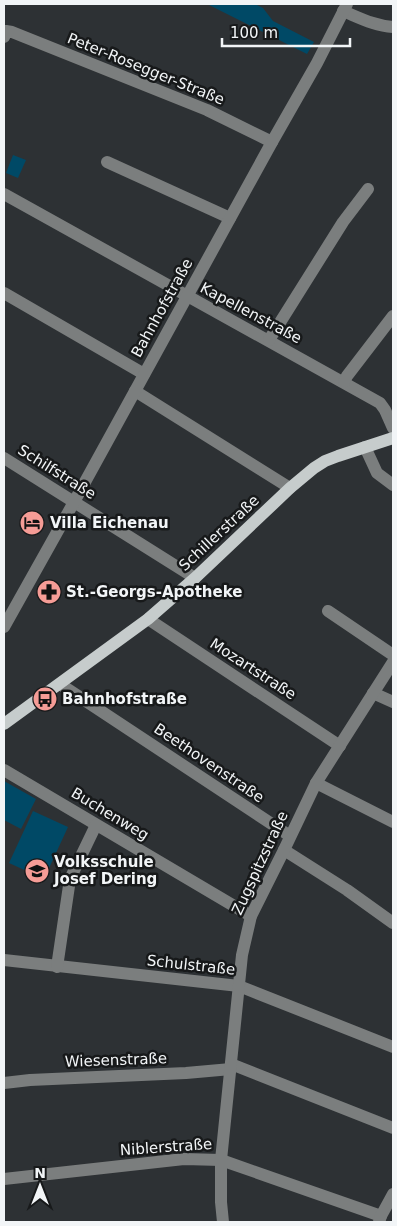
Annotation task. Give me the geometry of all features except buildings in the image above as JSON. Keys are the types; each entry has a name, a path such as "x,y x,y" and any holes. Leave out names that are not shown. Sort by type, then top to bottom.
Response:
{"main road":[{"name":"Schillerstraße","path":"4,724 148,620 314,468 325,461 393,438"}],"street":[{"path":"345,7 375,24 393,27"},
{"name":"Bahnhofstraße","path":"4,627 317,63 345,7"},
{"name":"Peter-Rosegger-Straße","path":"5,34 12,32 207,110 272,142"},
{"path":"107,162 230,218"},
{"path":"269,340 340,227 368,189"},
{"name":"Kapellenstraße","path":"4,194 380,403 393,428"},
{"path":"4,293 144,374"},
{"path":"344,382 393,316"},
{"path":"135,391 290,488"},
{"path":"365,447 377,473 393,485"},
{"name":"Schilfstraße","path":"4,458 195,578"},
{"path":"328,610 393,655"},
{"name":"Mozartstraße","path":"148,620 340,746"},
{"name":"Zugspitzstraße","path":"223,1222 221,1202 222,1160 242,955 251,916 316,782 393,662"},
{"name":"Beethovenstraße","path":"60,684 290,836"},
{"path":"373,693 393,702"},
{"name":"Buchenweg","path":"4,770 251,916"},
{"path":"316,782 393,822"},
{"path":"57,966 70,879 96,825"},
{"path":"284,850 347,890 393,923"},
{"name":"Schulstraße","path":"4,960 239,986 393,1047"},
{"name":"Wiesenstraße","path":"4,1083 30,1080 186,1073 231,1067 393,1128"},
{"name":"Niblerstraße","path":"4,1179 184,1159 222,1160 380,1219"},
{"path":"380,1219 393,1194"}],"shaded area":[{"path":"207,4 255,4 263,8 273,21 314,42 307,54"},
{"path":"13,155 26,160 18,178 6,173"},
{"path":"4,781 36,799 21,829 4,820"},
{"path":"33,811 68,827 44,879 9,863"}],"place":[{"name":"Villa Eichenau","path":"32,523"},
{"name":"St.-Georgs-Apotheke","path":"49,592"},
{"name":"Bahnhofstraße","path":"45,699"},
{"name":"Volksschule Josef Dering","path":"37,871"}]}
